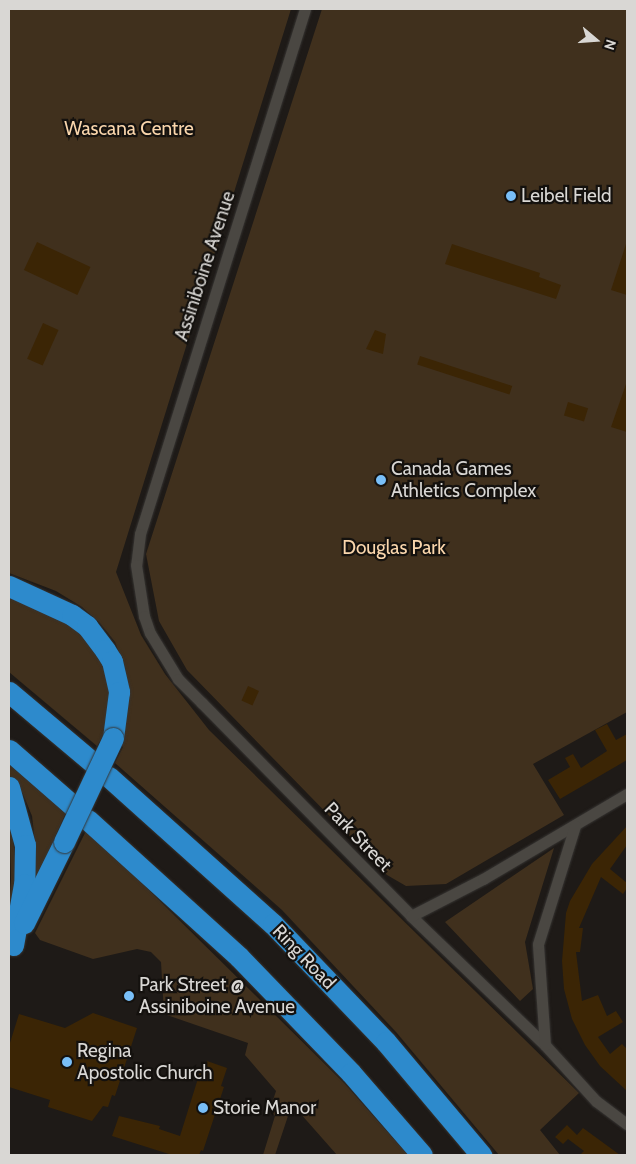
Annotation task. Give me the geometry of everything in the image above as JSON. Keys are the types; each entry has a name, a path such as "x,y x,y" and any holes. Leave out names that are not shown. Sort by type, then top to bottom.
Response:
{"highway":[{"path":"9,586 72,615 102,644 112,662 119,692 114,738 64,842 11,945"},
{"path":"9,692 92,762"},
{"path":"9,750 72,805"},
{"name":"Ring Road","path":"109,777 273,924 386,1042 481,1155"},
{"path":"9,787 25,845 24,884 11,945"},
{"path":"88,820 239,958 351,1073 422,1155"}],"street":[{"name":"Assiniboine Avenue","path":"140,534 305,9"},
{"name":"Park Street","path":"140,534 136,565 144,616 150,633 178,679 410,916 545,1045 596,1101 627,1124"},
{"path":"410,916 575,826 627,794"},
{"path":"545,1045 538,944 575,826"}],"green space":[{"name":"Wascana Centre","path":"9,9 291,9 116,572 141,635 165,674 209,730 579,1093 540,1130 560,1155 499,1155 396,1032 282,910 115,763 123,747 120,743 129,692 125,667 115,642 99,622 82,607 56,591 9,573"},
{"name":"Douglas Park","path":"322,9 627,9 627,712 533,764 564,815 446,884 406,886 387,875 187,670 159,621 146,554"},
{"path":"9,593 86,633 111,676 107,729 97,746 9,672"},
{"path":"9,760 67,810 30,893 35,842 32,816 23,794 9,775"},
{"path":"9,805 17,875 9,908 11,880"},
{"path":"87,829 344,1083 408,1155 337,1155 292,1104 275,1155 263,1155 275,1116 270,1109 276,1091 245,1055 248,1043 164,1014 161,962 151,952 137,949 93,959 40,940 35,933"},
{"path":"554,848 525,942 533,989 520,1001 445,922"}],"building":[{"path":"37,242 90,267 77,295 24,270"},
{"path":"452,244 540,273 539,277 561,285 556,299 445,264"},
{"path":"627,245 627,295 611,290"},
{"path":"43,323 59,330 43,366 27,359"},
{"path":"375,330 386,334 383,354 366,349"},
{"path":"420,356 512,386 509,395 417,365"},
{"path":"627,384 627,432 611,427"},
{"path":"568,402 588,408 584,422 564,415"},
{"path":"248,686 259,691 252,705 241,701"},
{"path":"607,724 616,740 627,734 627,760 560,799 548,780 570,767 565,758 573,754 581,768 607,751 595,730"},
{"path":"627,826 627,845 610,869 627,883 627,888 623,894 601,877 579,928 583,928 580,952 576,952 582,1001 598,995 607,1016 616,1011 623,1022 598,1037 610,1054 622,1044 627,1049 627,1091 600,1066 585,1045 572,1019 564,989 562,961 566,913 570,901 592,864"},
{"name":"Regina Apostolic Church","path":"93,1013 137,1028 115,1096 112,1095 108,1107 103,1106 92,1121 48,1107 50,1100 9,1087 9,1046 19,1014 65,1028"},
{"name":"Storie Manor","path":"207,1061 227,1068 221,1086 224,1087 203,1151 201,1150 199,1155 172,1155 112,1136 119,1116 160,1126 159,1129 180,1136 200,1072 203,1073"},
{"path":"567,1125 577,1135 583,1128 620,1155 580,1155 584,1151 568,1139 563,1144 555,1137"}],"place":[{"name":"Leibel Field","path":"511,196"},
{"name":"Canada Games Athletics Complex","path":"381,480"},
{"name":"Park Street @ Assiniboine Avenue","path":"129,996"},
{"name":"Regina Apostolic Church","path":"67,1062"},
{"name":"Storie Manor","path":"203,1108"}]}
